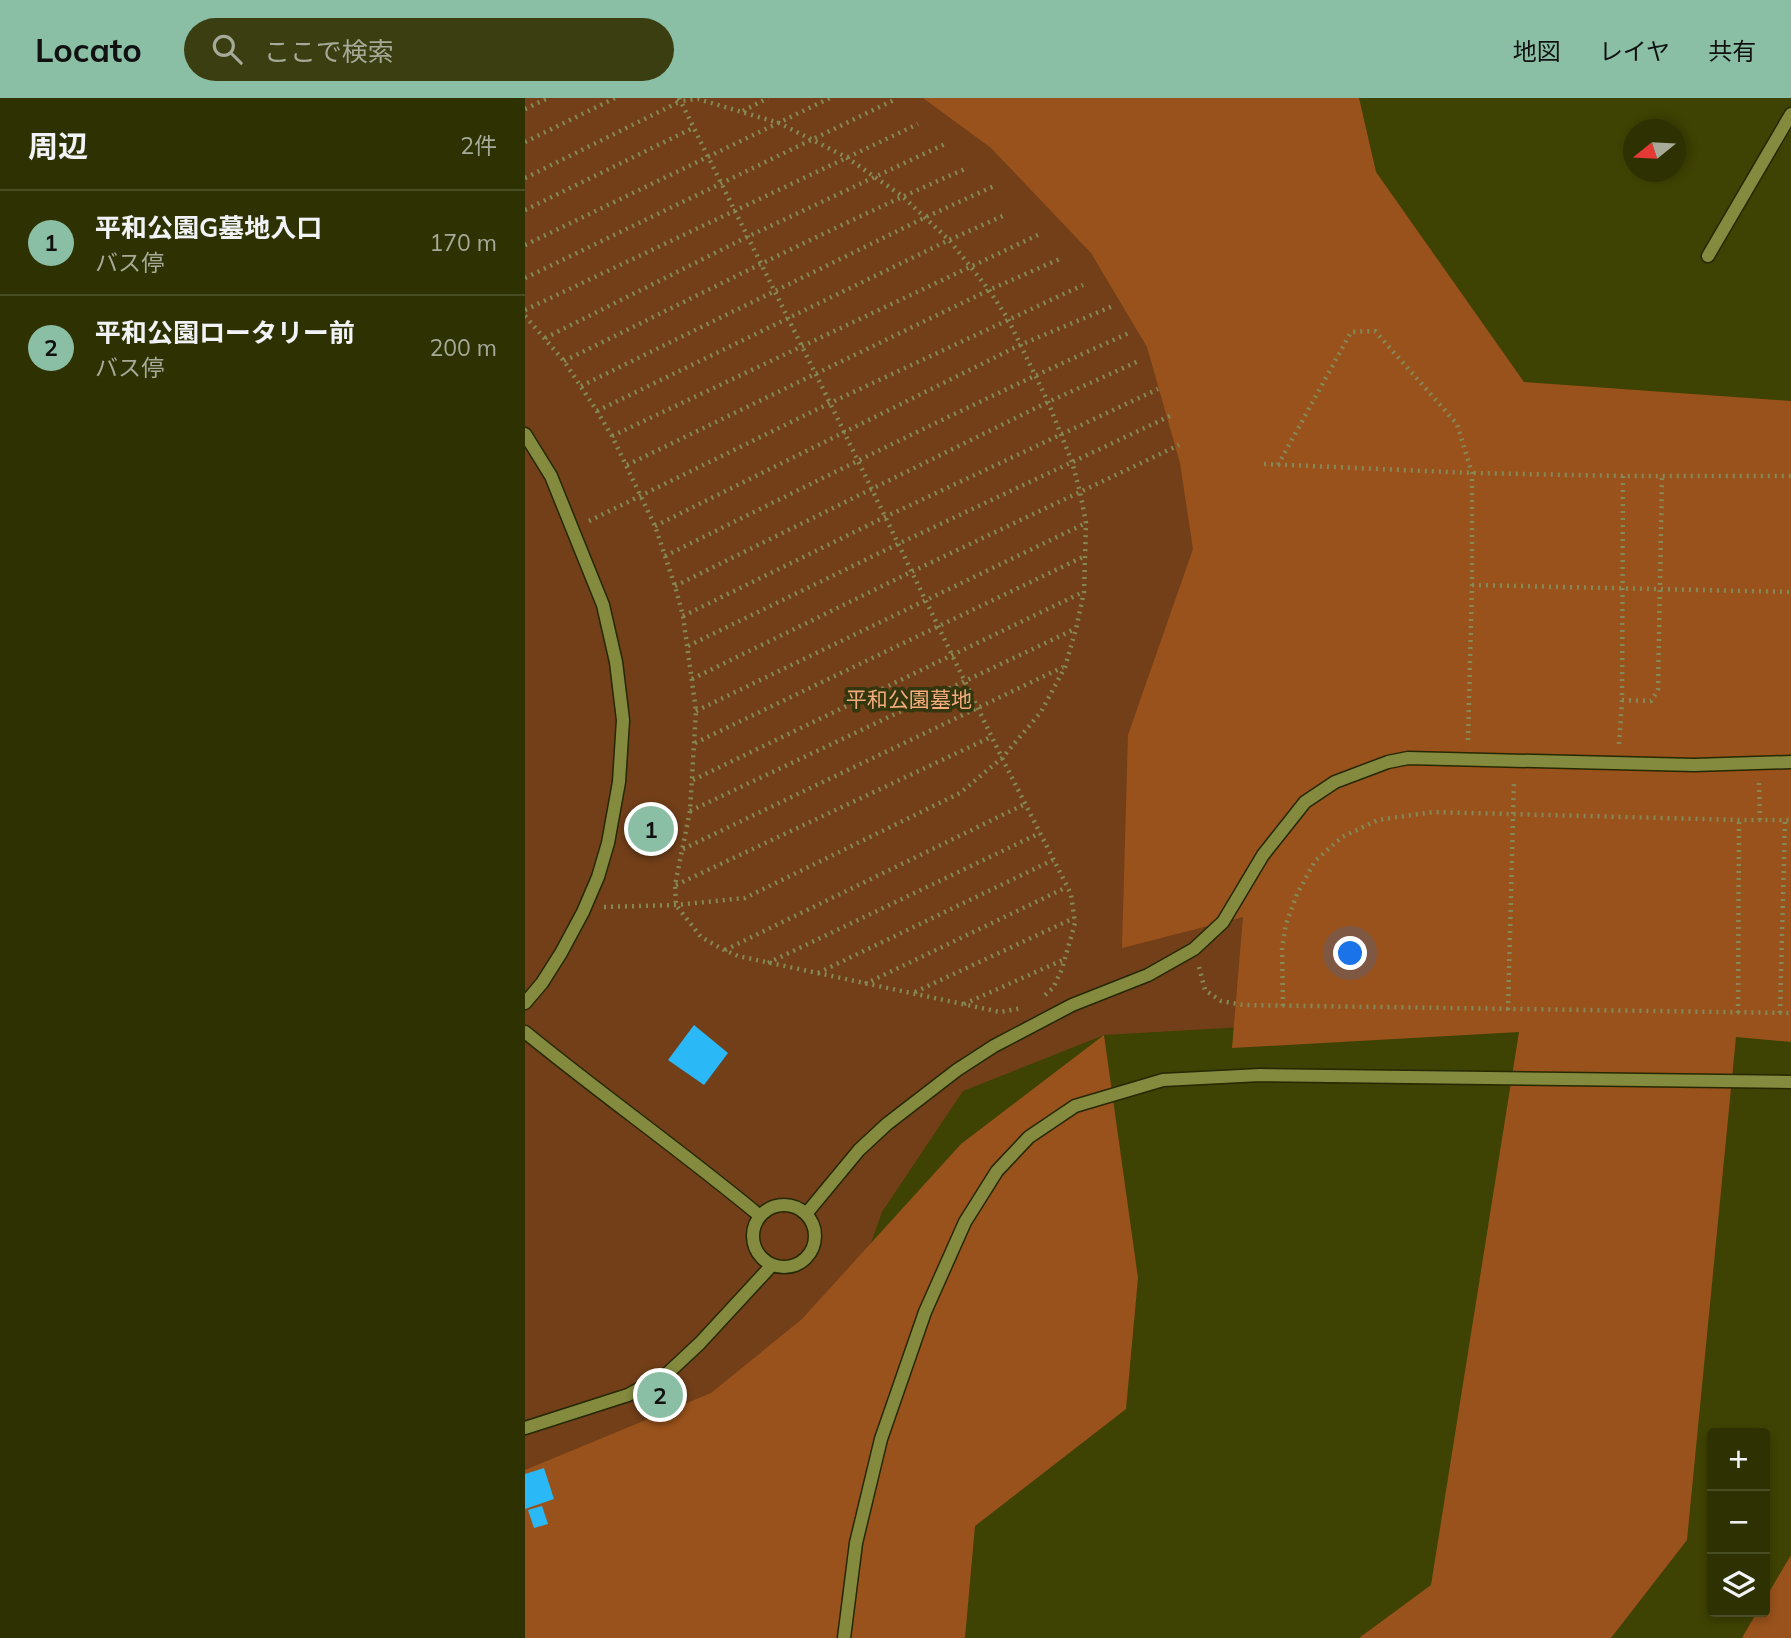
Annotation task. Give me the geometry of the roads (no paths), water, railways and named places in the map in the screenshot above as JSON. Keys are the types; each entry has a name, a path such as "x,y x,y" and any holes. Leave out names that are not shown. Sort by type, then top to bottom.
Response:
{"street":[{"path":"1708,256 1791,114"},
{"path":"525,434 551,476 603,605 623,720 619,782 608,842 597,877 561,953 542,983 525,1003"},
{"path":"806,1214 859,1150 887,1124 994,1045 1072,1005 1148,975 1194,949 1223,922 1263,855 1305,802 1335,782 1388,762 1408,758 1694,765 1791,762"},
{"path":"525,1032 759,1216"},
{"path":"844,1638 856,1543 881,1439 925,1312 965,1222 997,1171 1029,1137 1075,1106 1163,1080 1260,1075 1791,1082"},
{"path":"788,1205 806,1214 812,1223 814,1244 802,1262 782,1268 763,1260 753,1244 755,1224 759,1216 768,1209 788,1205"},
{"path":"525,1428 628,1395 668,1373 700,1343 772,1265"}],"place":[{"name":"平和公園G墓地入口","path":"651,829"},
{"name":"平和公園ロータリー前","path":"660,1395"}],"park label":[{"name":"平和公園墓地","path":"909,699"}]}
